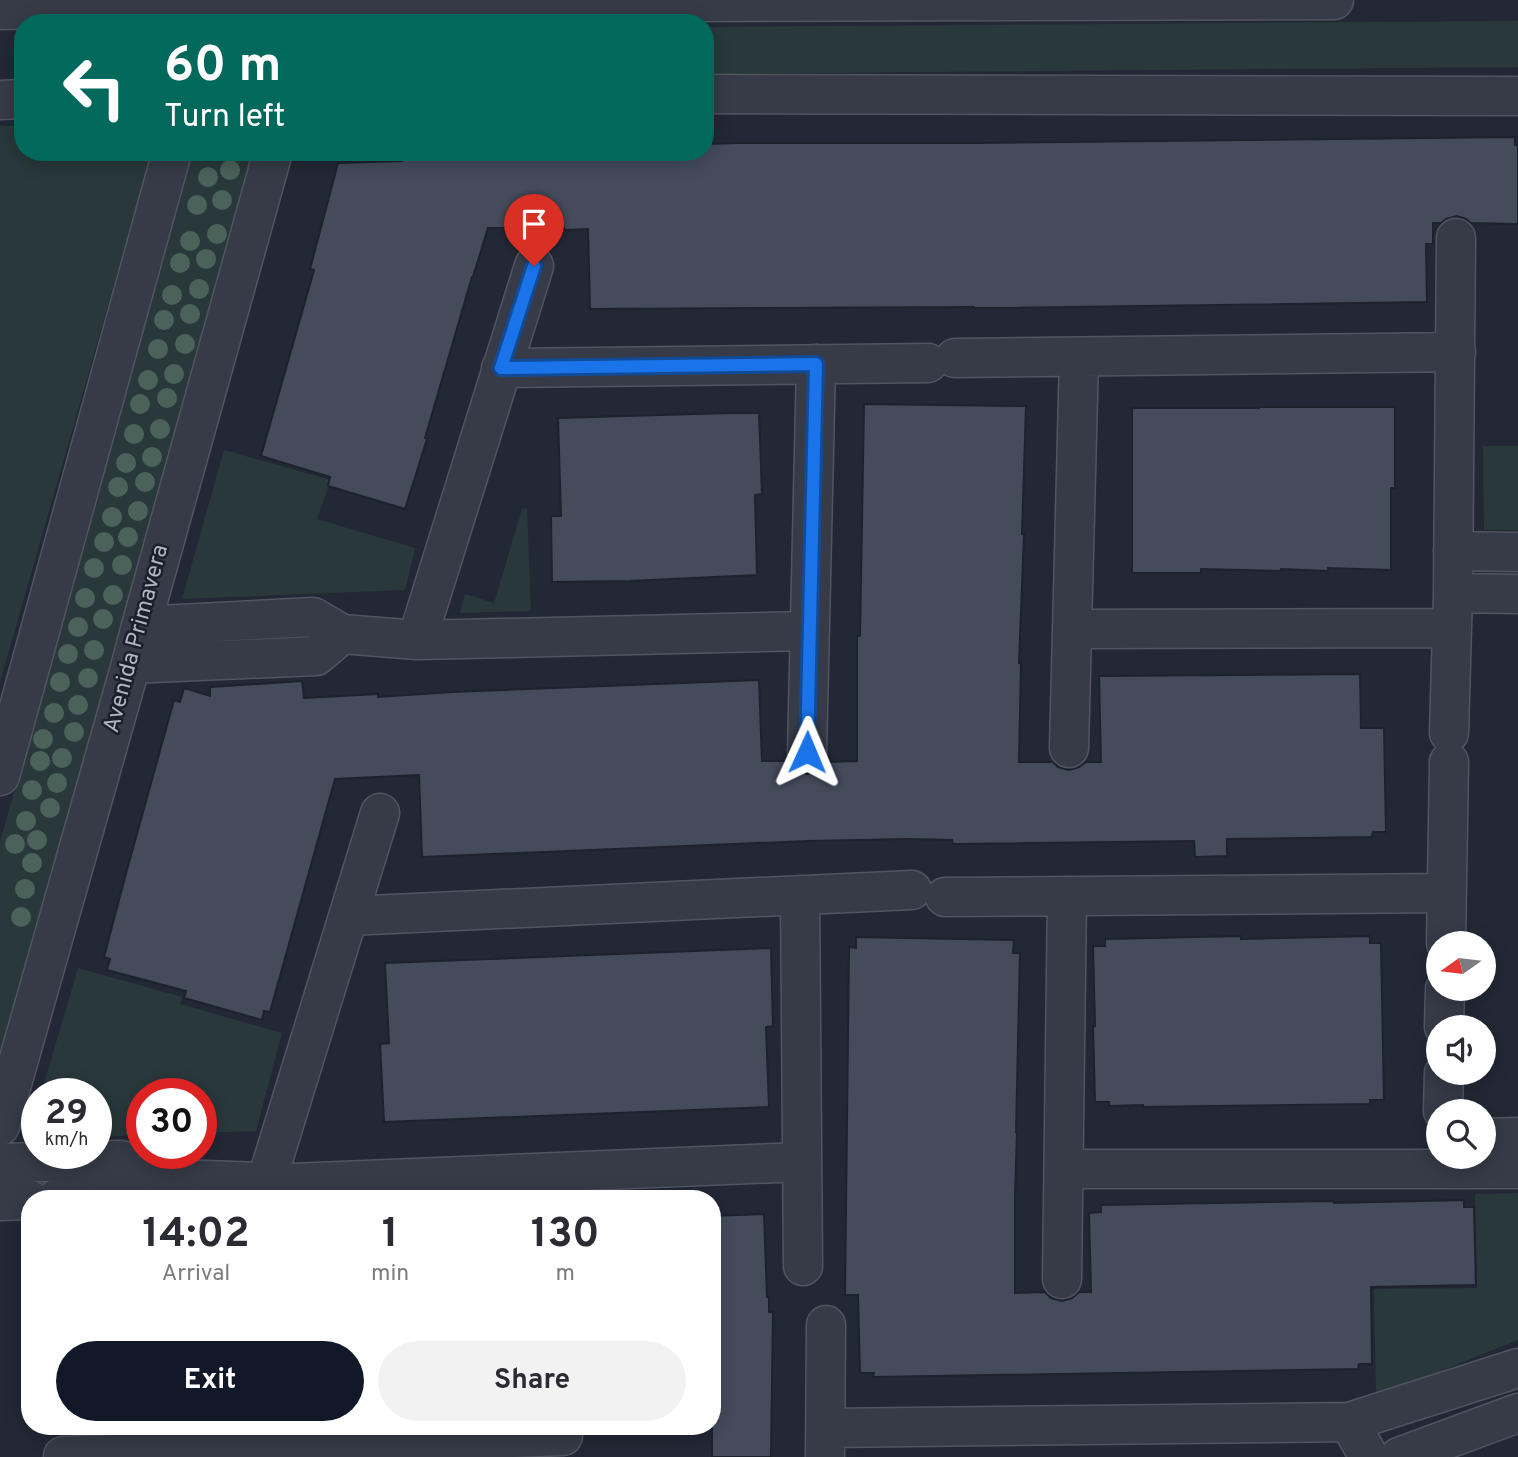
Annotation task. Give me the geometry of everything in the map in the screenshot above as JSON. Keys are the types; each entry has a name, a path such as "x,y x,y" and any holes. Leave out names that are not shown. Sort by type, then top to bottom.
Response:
{"street":[{"path":"0,10 1334,0"},
{"path":"714,94 1518,96"},
{"path":"0,776 170,161"},
{"name":"Avenida Primavera","path":"0,1126 270,161"},
{"path":"1446,931 1454,551 1456,237"},
{"path":"417,640 534,266"},
{"path":"501,368 1456,352"},
{"path":"1069,748 1079,357"},
{"path":"807,752 816,364"},
{"path":"1454,551 1518,552"},
{"path":"1072,629 1453,610 1518,594"},
{"path":"141,625 313,617 342,634 417,640 810,631"},
{"path":"131,664 316,656 342,634"},
{"path":"266,1183 380,813"},
{"path":"349,916 800,895 1447,893"},
{"path":"800,895 803,1266"},
{"path":"1062,1279 1067,896"},
{"path":"1496,1138 1518,1137"},
{"path":"0,1163 121,1160 146,1178 306,1183 802,1162"},
{"path":"1063,1169 1426,1163"},
{"path":"1496,1168 1518,1170"},
{"path":"129,1190 146,1178"},
{"path":"0,1201 21,1200"},
{"path":"826,1325 825,1442 1082,1441 1349,1422 1518,1368"},
{"path":"1399,1457 1518,1413"},
{"path":"1349,1422 1369,1457"},
{"path":"63,1456 563,1440"}],"shaded area":[{"path":"1518,21 1518,67 714,74 714,27"},
{"path":"0,126 14,126 14,161 149,161 0,682"},
{"path":"190,161 251,161 253,167 0,1070 0,842"},
{"path":"1483,446 1518,446 1518,530 1484,530"},
{"path":"224,450 331,480 317,519 415,548 405,590 182,599"},
{"path":"527,508 531,611 460,613 465,594 494,603 522,509"},
{"path":"78,968 182,997 180,1004 282,1033 256,1131 217,1132 217,1078 126,1078 126,1136 112,1136 112,1078 46,1078"},
{"path":"1518,1193 1518,1340 1376,1397 1374,1289 1477,1288 1475,1194"}],"building":[{"path":"1515,137 1515,145 1518,145 1518,224 1471,223 1457,216 1441,223 1433,223 1433,244 1426,244 1427,302 996,308 590,309 588,229 488,228 405,509 328,486 330,477 261,456 314,270 310,269 338,163 714,161 714,144"},
{"path":"864,404 1026,406 1019,762 1053,762 1058,767 1069,770 1086,762 1101,762 1099,676 1360,674 1361,728 1384,728 1386,832 1373,832 1372,837 1227,839 1227,856 1195,857 1194,841 953,844 952,840 908,839 422,857 419,775 335,779 270,1012 264,1011 262,1020 184,998 186,991 107,970 110,959 104,957 125,877 174,700 180,702 184,688 210,696 210,687 302,681 304,698 378,694 378,697 759,680 762,761 787,761 795,770 807,774 818,771 826,762 857,761 857,636 860,636"},
{"path":"1395,407 1391,570 1201,569 1201,573 1132,573 1132,408"},
{"path":"759,413 762,494 755,495 757,575 552,582 551,516 561,516 558,418"},
{"path":"1241,936 1241,939 1370,936 1370,943 1381,943 1384,1100 1370,1100 1370,1104 1143,1107 1109,1106 1109,1102 1095,1102 1093,946 1105,946 1105,939"},
{"path":"856,937 1014,940 1013,953 1020,953 1015,1293 1045,1292 1051,1298 1062,1301 1079,1292 1091,1292 1089,1213 1101,1212 1101,1205 1464,1200 1464,1207 1474,1207 1476,1285 1371,1287 1372,1364 1359,1364 1358,1369 873,1377 874,1373 860,1373 858,1295 845,1295 849,947 856,948"},
{"path":"771,948 773,1026 766,1027 769,1107 384,1122 380,1044 389,1043 385,963"},
{"path":"764,1214 767,1297 769,1312 773,1312 771,1457 712,1457 712,1435 721,1435 721,1216"}],"route":[{"path":"534,266 501,368 816,364 807,752"}]}
